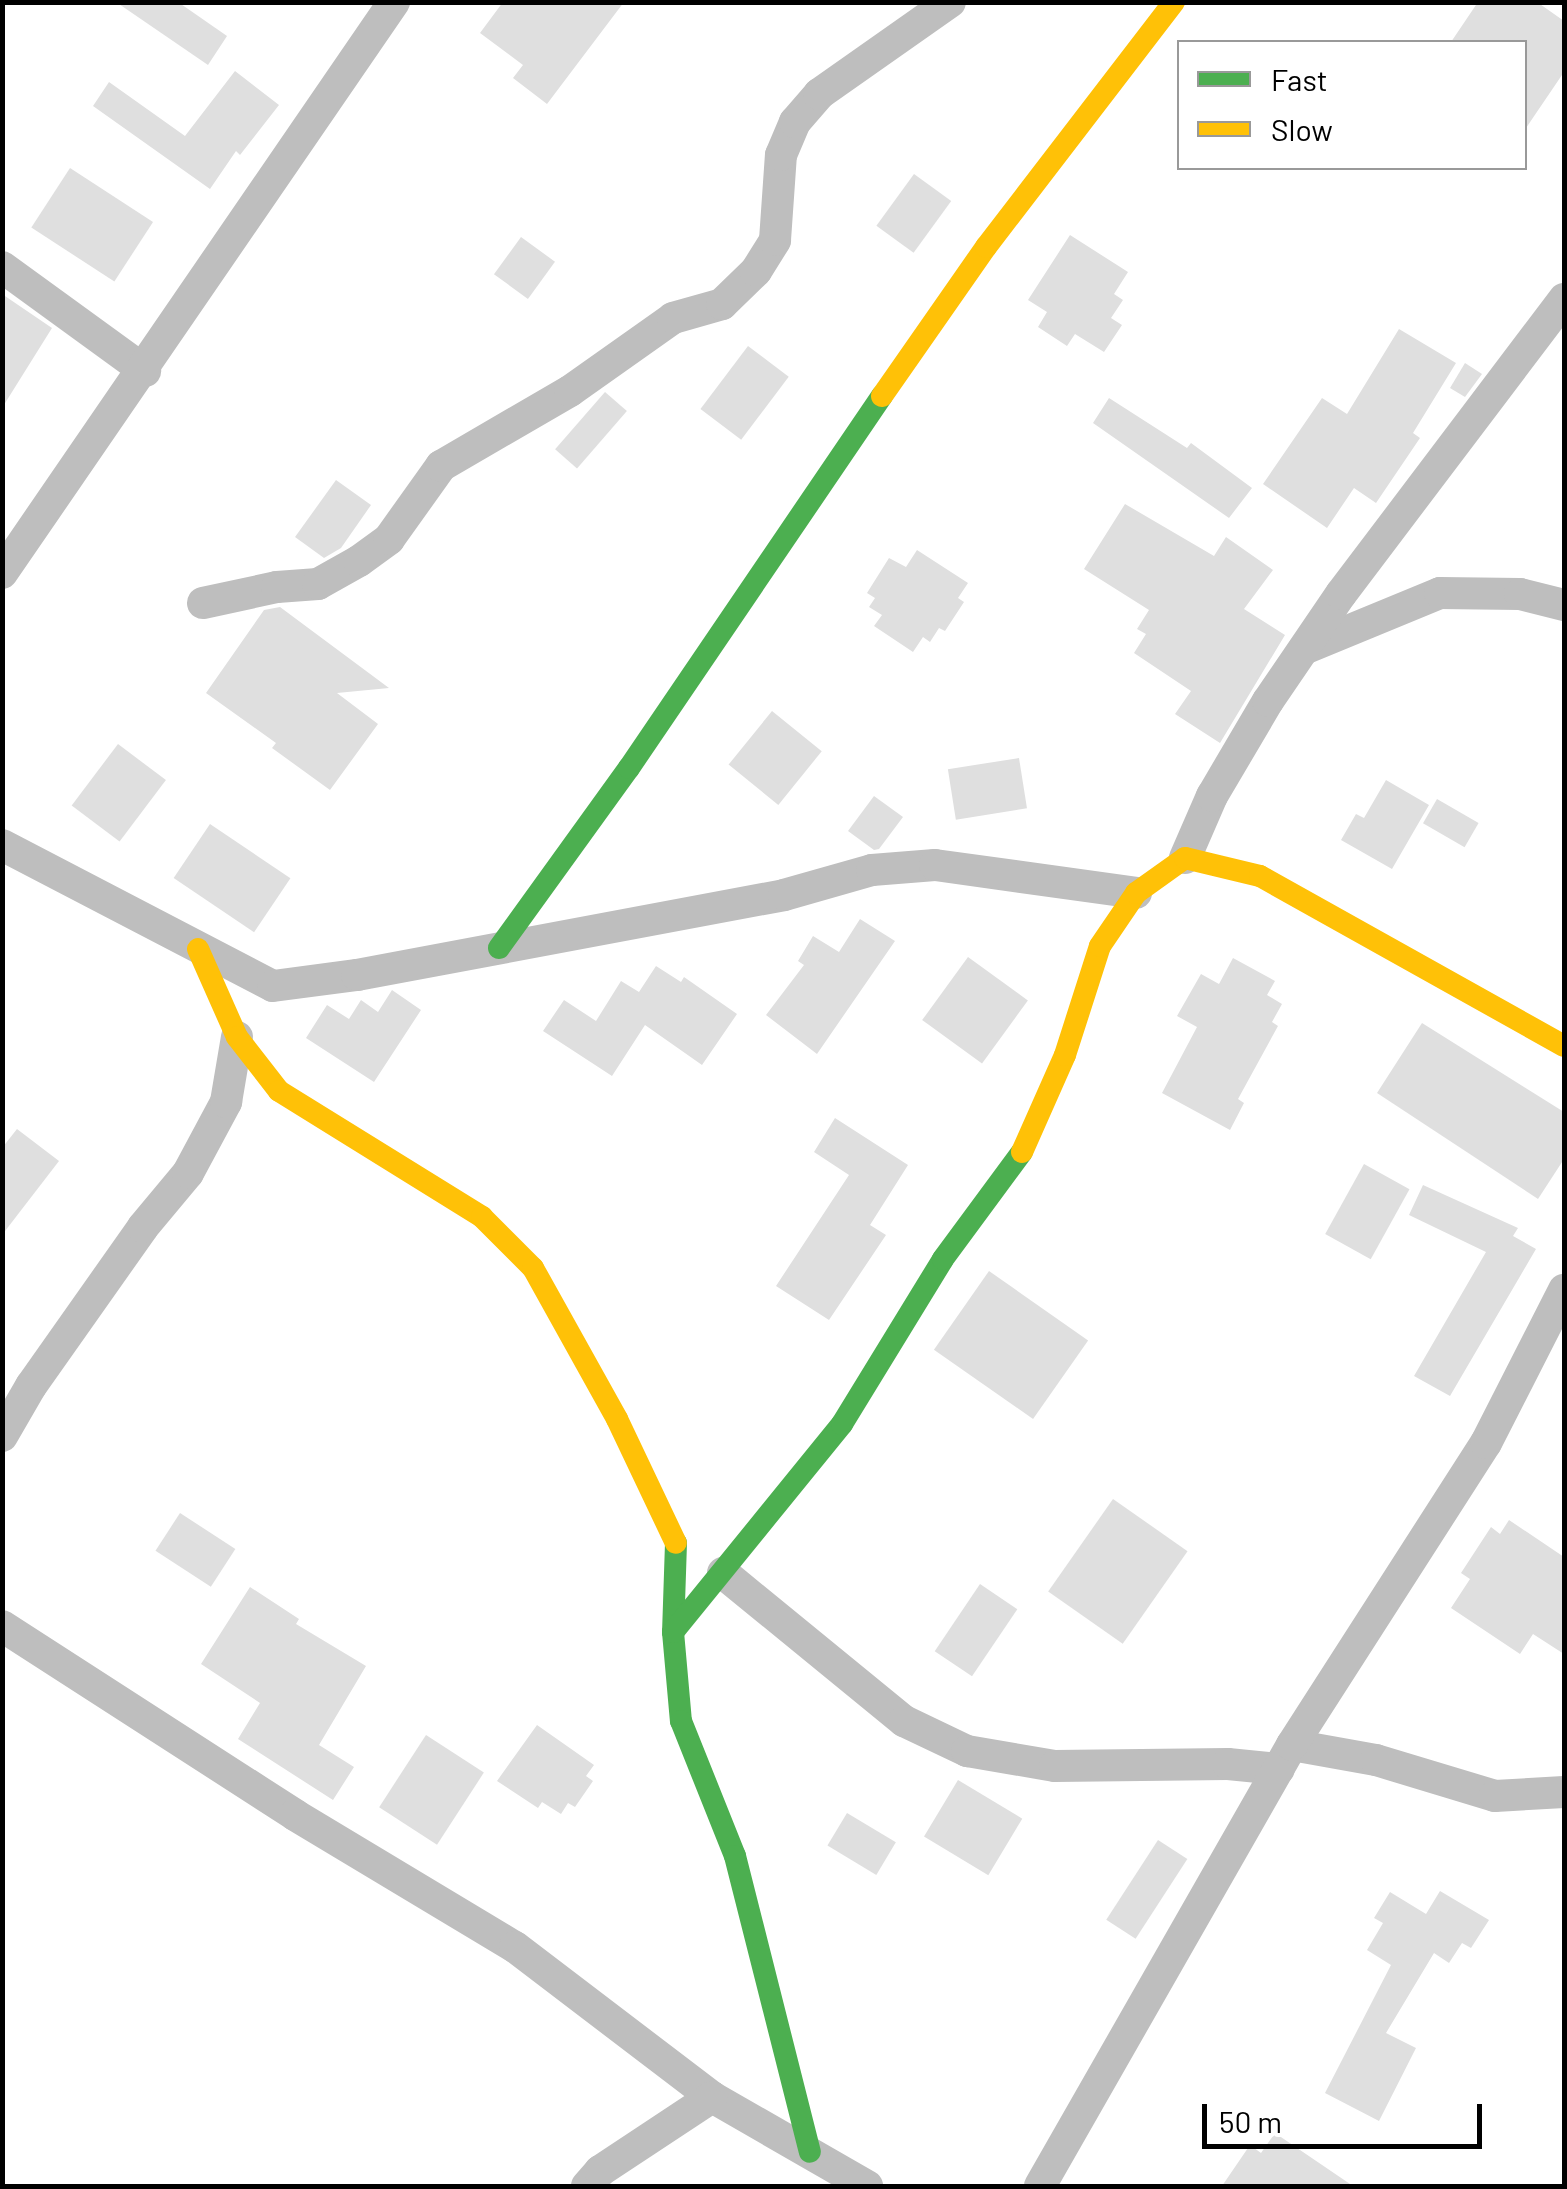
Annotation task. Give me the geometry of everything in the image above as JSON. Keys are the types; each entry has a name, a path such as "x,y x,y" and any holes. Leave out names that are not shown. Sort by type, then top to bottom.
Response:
{"street":[{"path":"2,574 145,372 394,2"},
{"path":"203,603 277,587 318,584 389,539 440,466 556,400 672,318 722,304 756,271 775,240 781,155 795,122 819,94 950,2"},
{"path":"499,948 629,768 775,548 986,247 1174,2"},
{"path":"2,267 145,372"},
{"path":"673,1632 842,1424 943,1260 1026,1146 1065,1055 1100,946 1136,893 1185,858 1212,796 1304,649 1564,299"},
{"path":"1304,649 1440,592 1520,594 1564,604"},
{"path":"2,845 130,908 198,949 273,986 784,894 888,869 935,865 1136,893"},
{"path":"1185,858 1260,876 1564,1046"},
{"path":"198,949 237,1037 279,1091 482,1217 532,1268 616,1419 678,1548 673,1632 680,1721 735,1856 810,2152"},
{"path":"2,1436 32,1386 132,1243 188,1174 226,1102 237,1037"},
{"path":"1040,2186 1285,1757 1486,1443 1564,1290"},
{"path":"723,1573 904,1720 967,1751 1056,1766 1228,1764 1285,1757 1376,1760 1495,1796 1564,1792"},
{"path":"2,1626 295,1815 516,1947 712,2096 867,2186"},
{"path":"587,2186 600,2172 712,2096"}],"building":[{"path":"116,2 178,2 227,36 208,65"},
{"path":"503,2 624,2 547,104 513,78 523,65 480,33"},
{"path":"1478,2 1537,2 1564,21 1564,72 1527,127 1527,40 1452,40"},
{"path":"235,71 279,105 240,155 236,151 210,189 93,106 109,82 185,136"},
{"path":"70,168 153,222 114,281 31,228"},
{"path":"914,174 951,201 914,253 876,226"},
{"path":"1070,235 1128,272 1114,294 1123,300 1111,318 1122,325 1104,352 1075,334 1067,346 1038,327 1047,312 1028,300"},
{"path":"521,237 555,262 528,299 494,274"},
{"path":"2,294 52,328 2,408"},
{"path":"1399,329 1456,363 1413,433 1420,438 1376,503 1354,488 1327,528 1263,484 1322,398 1347,414"},
{"path":"748,346 789,377 741,440 700,409"},
{"path":"1465,363 1482,374 1465,397 1450,388"},
{"path":"605,392 627,411 577,468 555,449"},
{"path":"1109,398 1187,448 1191,443 1252,488 1229,518 1093,423"},
{"path":"336,480 371,505 341,548 324,558 295,537"},
{"path":"1125,504 1214,556 1226,537 1273,570 1244,609 1285,635 1220,743 1175,714 1191,691 1134,653 1146,634 1137,629 1149,610 1084,569"},
{"path":"917,550 968,583 958,598 964,602 945,631 939,628 930,642 923,637 913,652 874,626 882,615 869,607 875,598 867,593 889,558 906,567"},
{"path":"280,607 389,688 337,693 378,724 330,790 272,748 276,743 206,693 264,610"},
{"path":"772,711 822,751 778,805 729,765"},
{"path":"118,744 166,780 120,842 72,805"},
{"path":"1019,758 1027,808 956,820 948,769"},
{"path":"1386,780 1429,805 1392,869 1341,840 1356,814 1364,818"},
{"path":"874,796 903,817 879,849 874,850 848,831"},
{"path":"1437,799 1479,823 1465,847 1423,823"},
{"path":"210,824 290,878 254,932 174,878"},
{"path":"860,919 895,941 817,1054 766,1015 804,965 798,961 813,936 839,952"},
{"path":"968,957 1028,1000 982,1064 922,1020"},
{"path":"1233,958 1275,981 1267,995 1282,1004 1272,1022 1278,1026 1238,1099 1244,1103 1230,1130 1162,1093 1197,1027 1177,1016 1201,974 1219,984"},
{"path":"656,966 681,982 684,977 737,1014 702,1065 645,1025 612,1076 543,1031 564,1000 596,1021 621,981 639,992"},
{"path":"392,990 421,1010 374,1082 306,1038 327,1005 349,1019 361,1000 378,1012"},
{"path":"1422,1023 1564,1112 1564,1159 1538,1199 1377,1093"},
{"path":"835,1118 908,1165 870,1225 886,1235 829,1320 776,1286 849,1175 814,1152"},
{"path":"17,1129 59,1161 2,1235 2,1148"},
{"path":"1364,1164 1409,1189 1371,1259 1325,1234"},
{"path":"1423,1185 1518,1228 1513,1236 1536,1249 1450,1396 1414,1376 1486,1252 1409,1215"},
{"path":"989,1271 1088,1340 1033,1419 934,1350"},
{"path":"1113,1499 1188,1551 1123,1644 1048,1592"},
{"path":"180,1513 235,1549 211,1587 155,1551"},
{"path":"1509,1520 1564,1557 1564,1654 1533,1634 1520,1654 1451,1608 1470,1579 1461,1573 1491,1527 1500,1534"},
{"path":"980,1584 1017,1609 972,1676 935,1651"},
{"path":"250,1587 299,1619 296,1624 366,1666 319,1745 354,1767 333,1800 238,1739 260,1703 201,1664"},
{"path":"537,1725 594,1765 586,1776 593,1781 575,1807 568,1803 561,1814 542,1802 538,1808 497,1781"},
{"path":"426,1735 484,1773 437,1845 379,1807"},
{"path":"958,1780 1022,1819 988,1875 924,1837"},
{"path":"847,1813 896,1842 876,1875 827,1846"},
{"path":"1158,1840 1187,1859 1136,1939 1106,1920"},
{"path":"1440,1891 1489,1920 1471,1948 1462,1943 1449,1963 1434,1953 1386,2033 1416,2048 1379,2121 1325,2093 1391,1965 1367,1950 1383,1923 1374,1918 1390,1892 1426,1914"},
{"path":"1275,2133 1353,2186 1222,2186 1250,2145 1261,2153"}],"traffic: fast":[{"path":"499,948 629,768 882,396"},
{"path":"673,1632 842,1424 943,1259 1022,1152"},
{"path":"676,1543 673,1632 681,1721 735,1856 810,2152"}],"traffic: slow":[{"path":"882,396 986,247 1174,2"},
{"path":"1022,1152 1065,1055 1100,946 1136,893 1185,858 1260,876 1564,1046"},
{"path":"198,949 237,1037 279,1091 482,1217 533,1268 617,1419 676,1543"}]}
